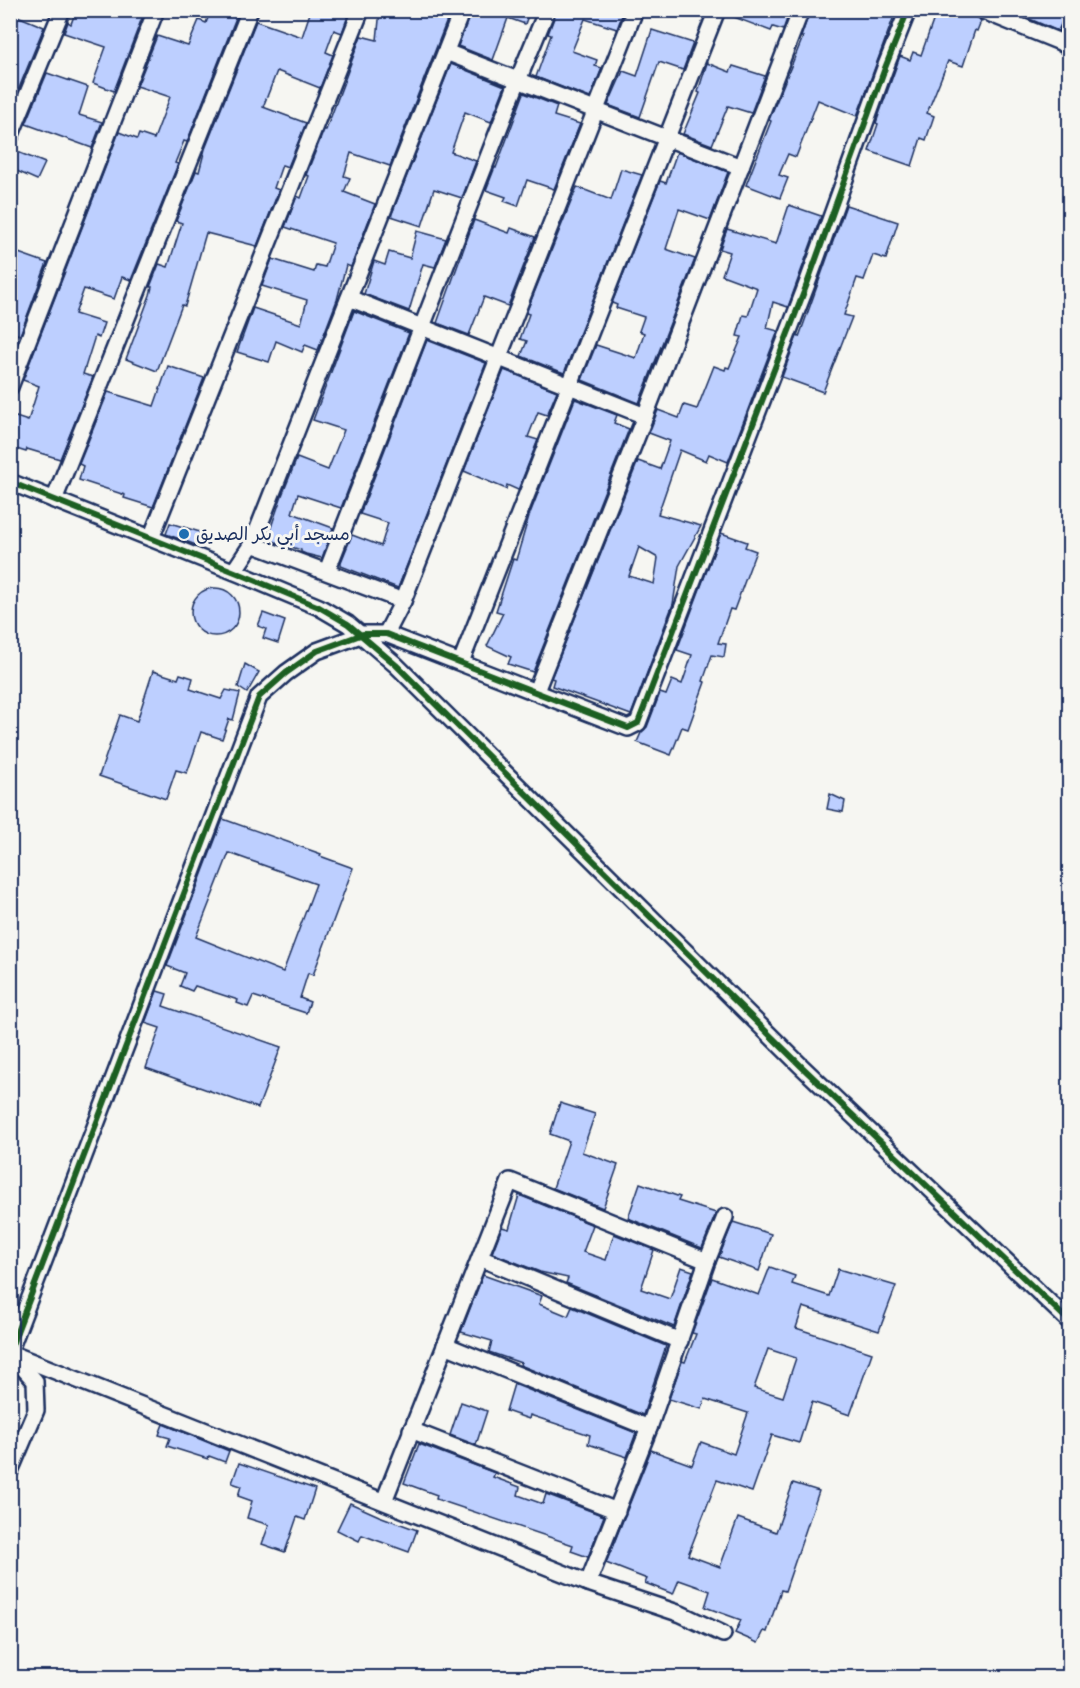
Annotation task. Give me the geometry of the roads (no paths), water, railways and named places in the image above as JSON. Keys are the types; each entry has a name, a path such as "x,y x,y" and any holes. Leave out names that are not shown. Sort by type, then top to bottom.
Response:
{"street":[{"path":"10,137 62,10"},
{"path":"10,387 156,10"},
{"path":"54,500 250,10"},
{"path":"151,538 361,10"},
{"path":"234,571 252,544 462,10"},
{"path":"327,572 547,10"},
{"path":"386,634 403,601 500,358 635,10"},
{"path":"461,663 717,10"},
{"path":"536,691 645,416 801,10"},
{"path":"10,1352 259,697 286,673 317,651 363,634 386,634 628,728 638,723 807,284 908,10"},
{"path":"981,10 1066,45 1070,28"},
{"path":"446,52 741,168"},
{"path":"349,298 645,416"},
{"path":"10,482 234,571 319,608 363,634 801,1066 1070,1322"},
{"path":"252,544 403,601"},
{"path":"384,1501 510,1181 707,1261"},
{"path":"588,1584 650,1428 707,1261 725,1217"},
{"path":"480,1258 680,1341"},
{"path":"445,1345 650,1428"},
{"path":"10,1352 35,1381 36,1410 13,1461"},
{"path":"10,1352 588,1584 681,1614 723,1634"},
{"path":"411,1430 617,1511"}],"place":[{"name":"مسجد أبي بكر الصديق","path":"184,534"}]}
